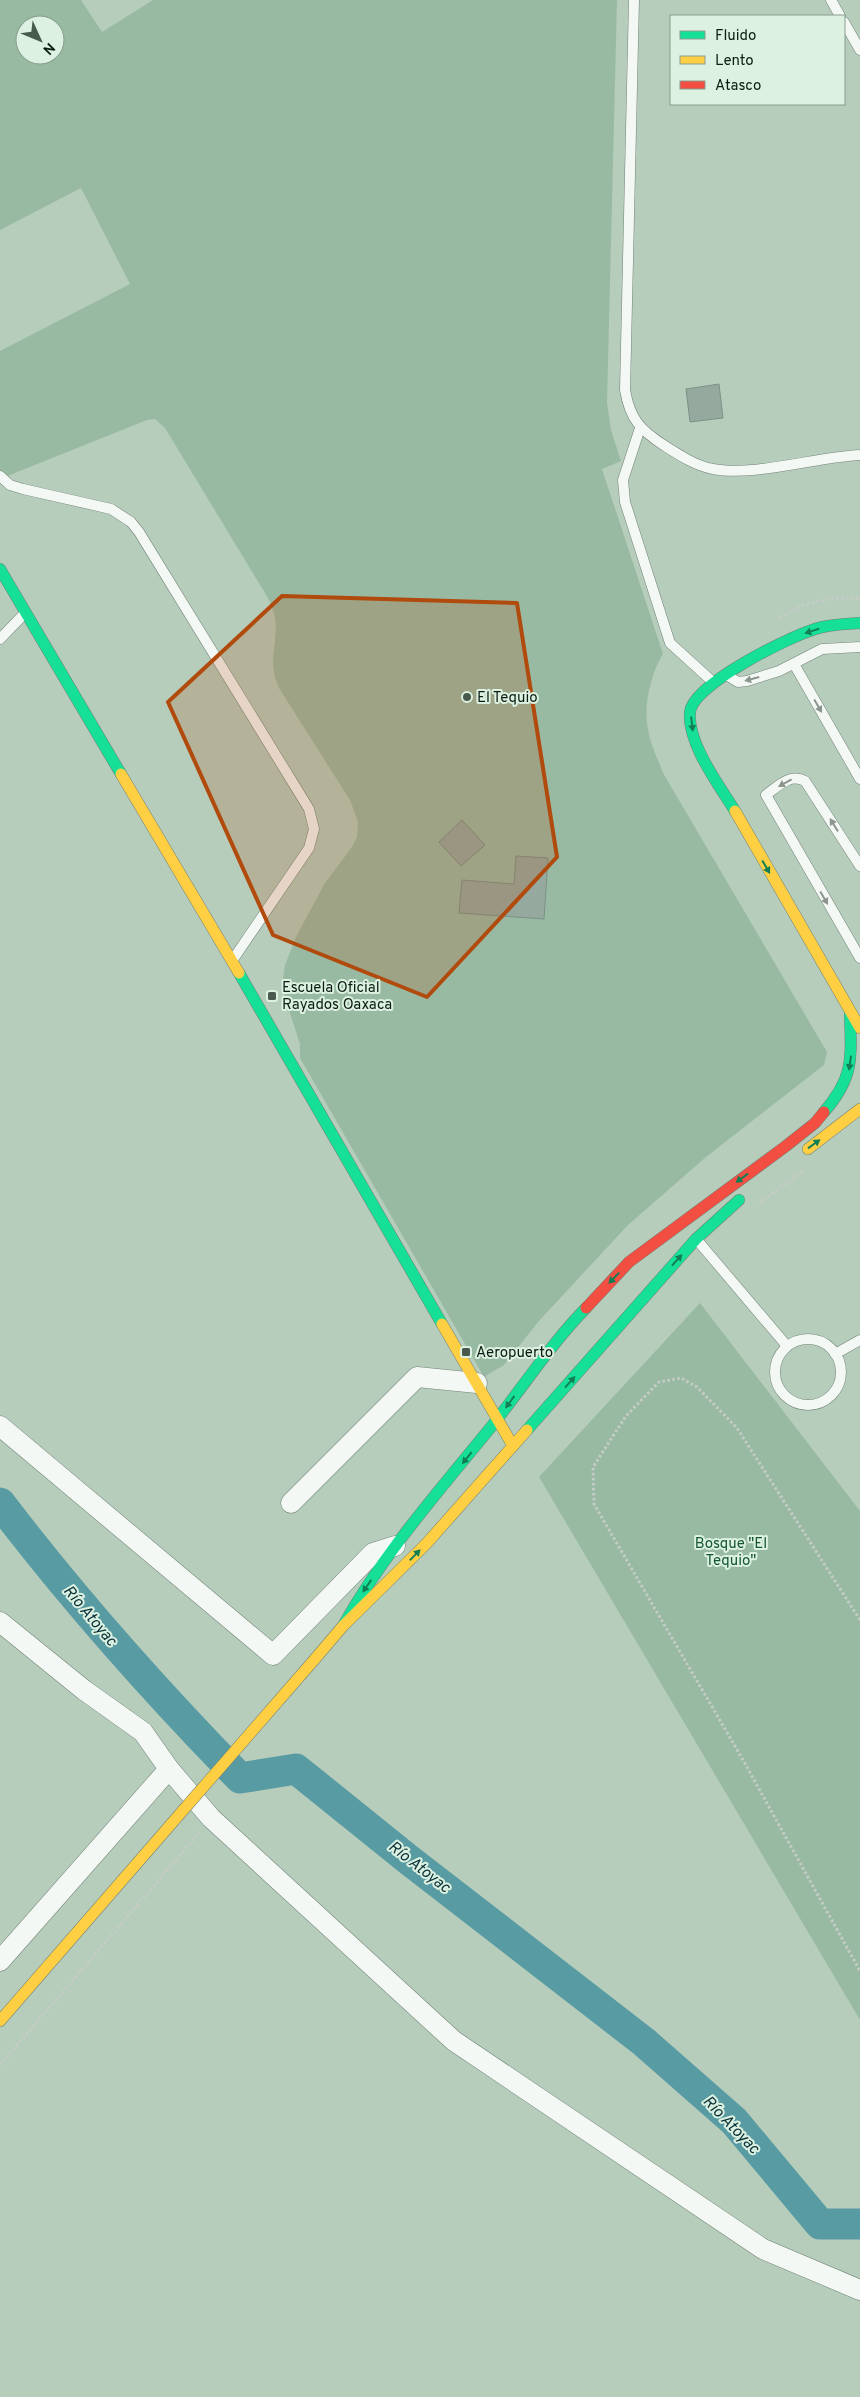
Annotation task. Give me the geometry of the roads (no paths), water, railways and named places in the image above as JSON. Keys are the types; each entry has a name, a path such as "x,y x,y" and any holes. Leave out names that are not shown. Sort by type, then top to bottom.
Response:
{"street":[{"path":"0,569 232,961 513,1446"},
{"path":"860,623 815,629 779,644 726,674 713,682 691,706 690,724 695,742 850,1014 860,1028"},
{"path":"343,1626 363,1590 395,1546 497,1420 557,1338 629,1262 786,1146 815,1123 826,1110 843,1087 851,1064 850,1014"},
{"path":"797,1157 860,1109"},
{"path":"0,2021 343,1626 427,1543 696,1239 752,1190"},
{"path":"291,1504 417,1377 477,1383"},
{"path":"0,1426 273,1655 373,1553 395,1546"},
{"path":"0,1622 84,1690 143,1732 170,1769 211,1818 454,2040 763,2249 860,2290"},
{"path":"0,1961 170,1769"}],"lane":[{"path":"634,0 625,390 628,406 640,428 676,453 696,463 725,471 860,455"},
{"path":"831,0 839,15"},
{"path":"845,24 860,50"},
{"path":"640,428 623,480 625,502 670,643 713,682"},
{"path":"0,476 10,485 23,489 111,508 131,522 139,532 309,809 314,829 309,848 232,961"},
{"path":"0,639 26,612"},
{"path":"726,674 738,682 748,681 794,664 822,649 860,647"},
{"path":"794,664 860,779"},
{"path":"860,866 805,781 796,778 787,779 766,795 860,958"},
{"path":"696,1239 787,1346"},
{"path":"808,1339 823,1343 835,1354 840,1364 840,1376 833,1392 820,1402 808,1404 797,1403 783,1393 775,1378 775,1366 779,1355 787,1346 797,1341 808,1339"},
{"path":"835,1354 860,1340"}],"waterway":[{"name":"Río Atoyac","path":"0,1503 57,1575 116,1644 240,1778 296,1769 409,1860 644,2042 734,2121 820,2224 860,2224"}],"place":[{"name":"El Tequio","path":"467,697"},
{"name":"Escuela Oficial Rayados Oaxaca","path":"272,996"},
{"name":"Aeropuerto","path":"466,1352"}],"park label":[{"name":"Bosque \"El Tequio\"","path":"731,1552"}]}
